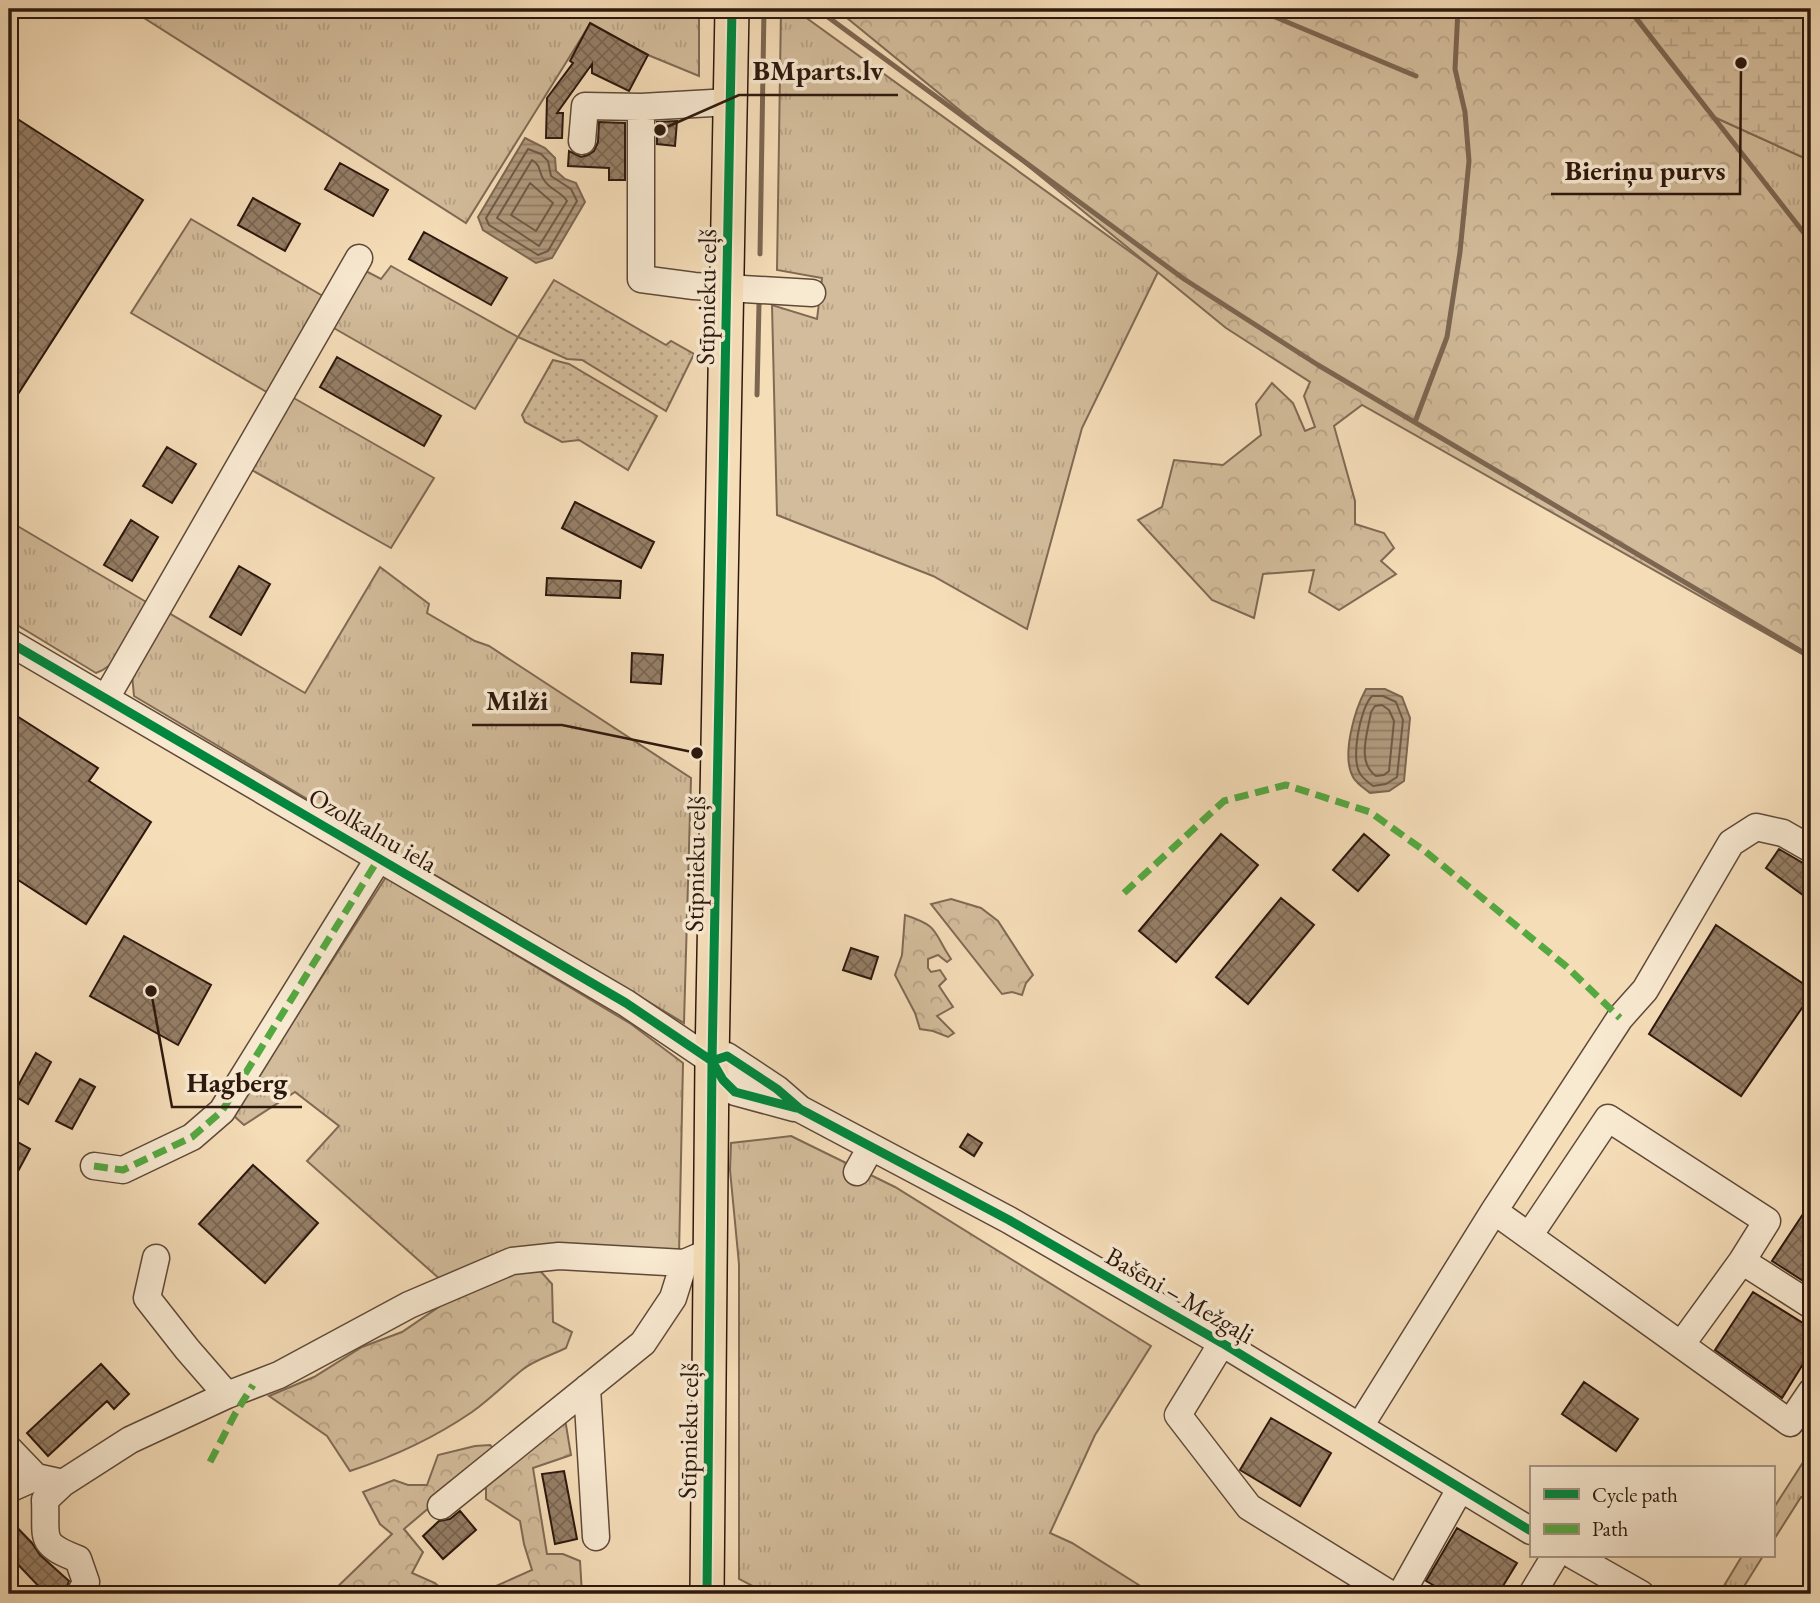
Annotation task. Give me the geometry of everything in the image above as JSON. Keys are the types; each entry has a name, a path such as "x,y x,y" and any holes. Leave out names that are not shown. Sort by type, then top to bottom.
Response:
{"main road":[{"name":"Stīpnieku ceļš","path":"707,1594 698,1257 712,1061 732,9"}],"street":[{"path":"582,141 585,106 641,107 730,102"},
{"path":"641,107 641,279 812,293"},
{"path":"106,698 359,258"},
{"name":"Ozolkalnu iela","path":"9,642 626,1003 712,1061"},
{"path":"1360,1426 1494,1211 1620,1018 1645,989 1731,843 1756,827 1783,833 1811,849"},
{"path":"94,1166 123,1170 192,1137 222,1111 379,858"},
{"name":"Bašēni – Mežgaļi","path":"712,1061 727,1056 777,1089 800,1109 1009,1220 1150,1289 1222,1343 1530,1530"},
{"path":"1529,1236 1608,1118 1767,1221 1742,1261 1681,1345"},
{"path":"857,1172 872,1147"},
{"path":"1494,1211 1790,1423 1811,1392"},
{"path":"80,1594 86,1582 78,1559 55,1550 46,1538 45,1500 63,1483 130,1440 227,1395 279,1375 410,1305 512,1261 559,1256 698,1257"},
{"path":"441,1506 643,1343 698,1257"},
{"path":"156,1258 147,1298 227,1395"},
{"path":"1742,1261 1811,1305"},
{"path":"1222,1343 1178,1415 1250,1507 1390,1594"},
{"path":"587,1388 596,1537"},
{"path":"9,1449 36,1477 63,1483"},
{"path":"9,1489 36,1477"},
{"path":"1401,1594 1460,1489"},
{"path":"1532,1594 1554,1558"},
{"path":"1578,1558 1641,1594"}],"green space":[{"path":"130,9 699,9 699,76 648,55 590,24 466,223"},
{"path":"781,9 794,9 1158,272 1082,428 1027,629 933,576 777,515 772,305 817,319 822,278 777,270"},
{"path":"836,9 1627,9 1811,243 1811,659 1362,405 1334,426 1355,501 1355,524 1384,533 1394,548 1381,561 1396,574 1339,610 1309,592 1314,570 1263,574 1254,618 1212,600 1138,520 1162,507 1174,460 1223,465 1261,435 1256,404 1272,383 1293,403 1305,431 1315,427 1304,396 1310,382 1226,328"},
{"path":"1629,9 1811,9 1811,161 1714,117"},
{"path":"1714,117 1811,161 1811,242"},
{"path":"191,219 328,299 270,394 131,313"},
{"path":"391,266 518,337 475,409 332,327 366,271 381,279"},
{"path":"554,280 666,345 671,341 694,354 666,411 582,360 567,359 518,337"},
{"path":"553,360 569,364 657,416 628,470 579,440 562,442 525,422 522,415"},
{"path":"292,397 434,478 391,548 250,469"},
{"path":"9,521 148,603 127,643 105,669 96,673 9,620"},
{"path":"380,567 429,604 427,613 475,641 489,646 691,778 684,1023 134,696 132,674 167,612 305,693"},
{"path":"386,877 631,1024 683,1063 679,1255 442,1281 307,1161 339,1126 295,1092 244,1125 233,1115"},
{"path":"951,899 981,908 998,921 1033,975 1026,983 1022,995 1012,992 1002,994 931,904"},
{"path":"905,915 930,927 951,959 947,962 938,955 928,959 931,972 940,970 946,979 939,986 953,1007 937,1016 954,1033 948,1037 920,1029 915,1013 895,975 902,955"},
{"path":"791,1136 895,1187 1151,1346 1095,1435 1050,1533 1072,1543 1153,1594 768,1594 739,1579 739,1264 730,1170 731,1143"},
{"path":"533,1263 552,1284 553,1322 572,1332 566,1348 527,1366 472,1412 428,1438 382,1460 350,1471 327,1436 269,1396 314,1377 362,1347 402,1332 474,1283"},
{"path":"565,1419 571,1455 533,1468 547,1554 563,1554 580,1561 582,1594 478,1594 532,1570 520,1521 486,1499 486,1482"},
{"path":"490,1445 496,1451 404,1529 423,1552 412,1573 435,1583 447,1594 330,1594 392,1534 380,1524 363,1492 394,1480 408,1485 427,1485 438,1455"},
{"path":"1811,1450 1811,1502 1801,1497 1774,1539 1774,1507"},
{"path":"1741,1558 1762,1558 1743,1588 1755,1594 1719,1594"}],"water":[{"path":"525,138 545,148 555,158 556,171 565,179 576,183 585,202 552,258 536,263 483,230 478,217"},
{"path":"1366,689 1385,689 1402,697 1410,718 1404,781 1389,791 1370,793 1354,779 1350,768 1348,757 1351,732"}],"building":[{"path":"590,23 648,55 629,91 592,73 592,64 557,113 563,113 562,138 546,138 547,98 573,63 570,61"},
{"path":"16,118 143,200 9,408 9,129"},
{"path":"677,121 675,146 657,144 657,122"},
{"path":"599,122 625,123 625,180 609,180 609,168 568,166 569,151 581,157 594,151 598,142"},
{"path":"340,163 388,190 373,216 325,189"},
{"path":"253,198 300,224 285,251 238,225"},
{"path":"424,232 507,278 491,305 409,259"},
{"path":"337,357 441,416 424,446 320,387"},
{"path":"167,447 196,464 172,503 143,486"},
{"path":"575,502 654,542 641,568 562,528"},
{"path":"131,520 158,537 132,581 104,565"},
{"path":"239,566 270,584 241,635 210,617"},
{"path":"547,578 621,581 620,598 546,595"},
{"path":"632,653 663,655 661,684 631,682"},
{"path":"9,711 98,768 89,781 151,822 86,924 9,874"},
{"path":"1221,834 1258,865 1176,962 1139,931"},
{"path":"1364,834 1389,855 1358,891 1333,870"},
{"path":"1779,849 1811,865 1811,901 1766,868"},
{"path":"1281,898 1314,925 1248,1004 1216,977"},
{"path":"1716,925 1811,989 1811,995 1741,1096 1649,1034"},
{"path":"124,936 211,985 178,1045 90,996"},
{"path":"851,948 878,957 871,979 843,970"},
{"path":"36,1053 51,1062 28,1104 13,1095"},
{"path":"80,1079 95,1087 72,1129 56,1121"},
{"path":"968,1134 982,1143 974,1156 960,1147"},
{"path":"14,1140 30,1149 9,1188 9,1149"},
{"path":"253,1165 318,1223 265,1283 199,1224"},
{"path":"1811,1202 1811,1286 1772,1261"},
{"path":"1753,1292 1811,1328 1811,1351 1782,1398 1715,1350"},
{"path":"101,1364 129,1394 114,1409 107,1401 48,1456 27,1433"},
{"path":"1584,1382 1638,1419 1616,1451 1562,1414"},
{"path":"1271,1418 1331,1453 1300,1506 1240,1470"},
{"path":"564,1471 577,1539 555,1544 542,1474"},
{"path":"460,1511 476,1530 443,1559 423,1536 439,1521 450,1519"},
{"path":"9,1519 40,1555 69,1581 64,1594 46,1594 9,1555"},
{"path":"1457,1528 1517,1563 1498,1594 1449,1594 1426,1581"}],"waterway":[{"path":"760,254 764,9"},
{"path":"817,9 1184,279 1318,365 1811,657"},
{"path":"1256,9 1416,76"},
{"path":"1415,422 1447,337 1460,252 1469,161 1465,112 1455,69 1458,9"},
{"path":"1629,9 1811,242"},
{"path":"757,395 759,304"},
{"path":"1811,1067 1811,1077"}],"marked path":[{"path":"1124,893 1224,801 1286,785 1370,812 1426,852 1567,967 1620,1018"},
{"path":"94,1166 123,1170 192,1137 222,1111 379,858"},
{"path":"210,1462 253,1385"}],"cycle path":[{"path":"707,1594 712,1061 732,9"},
{"path":"9,642 626,1003 712,1061 723,1080 735,1092 796,1108"},
{"path":"712,1061 727,1056 777,1089 800,1109 1009,1220 1222,1343 1530,1530"}],"place":[{"name":"Bieriņu purvs","path":"1741,63"},
{"name":"BMparts.lv","path":"660,130"},
{"name":"Milži","path":"697,753"},
{"name":"Hagberg","path":"151,991"}]}
